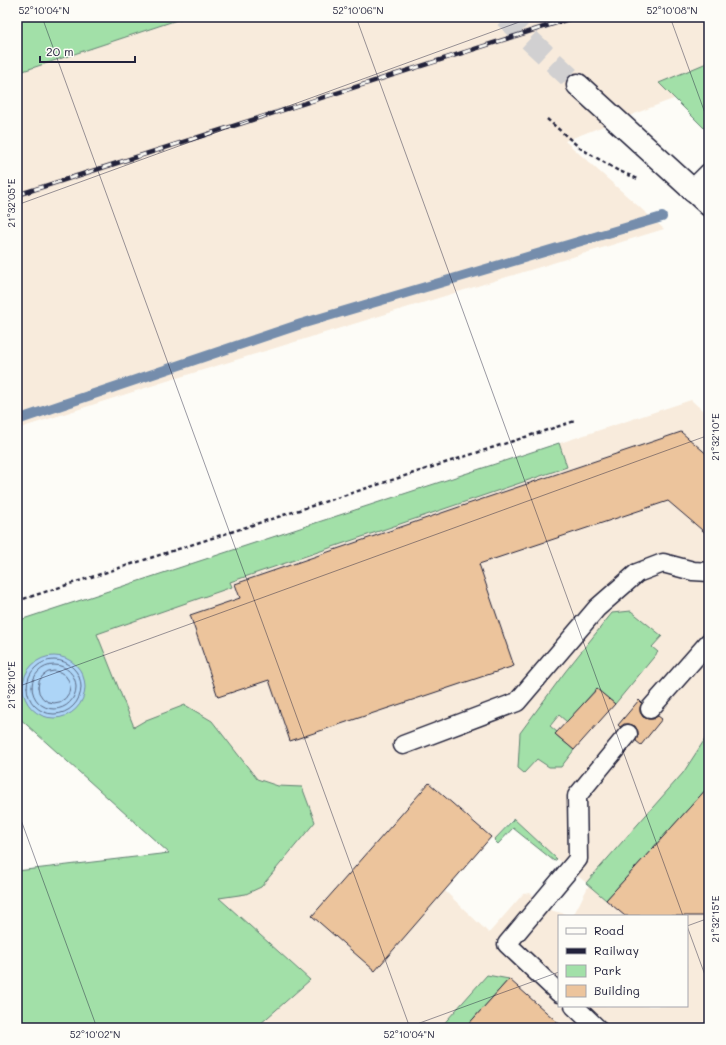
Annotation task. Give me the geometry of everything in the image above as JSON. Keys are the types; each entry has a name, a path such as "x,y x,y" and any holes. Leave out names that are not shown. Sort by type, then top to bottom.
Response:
{"street":[{"path":"578,85 709,205"},
{"path":"693,191 709,174"}],"lane":[{"path":"403,744 517,702 597,608 637,573 663,563 693,571 709,572"},
{"path":"650,709 709,642"},
{"path":"558,992 506,944 578,859 577,796 628,734"},
{"path":"575,1007 597,1028"}],"path":[{"path":"547,119 580,148 617,170 645,183"},
{"path":"17,601 575,421"}],"shaded area":[{"path":"186,17 709,17 709,87 665,102 565,141 664,229 167,381 17,429 17,73"},
{"path":"691,400 709,416 709,1028 231,1028 259,1025 310,980 17,716 17,621","holes":["513,818 557,859 589,885 574,915 688,915 688,1007 558,1007 558,915 569,915 550,910 530,893 523,894 489,933 445,891 491,838 494,840"]}],"green space":[{"path":"17,17 186,17 17,73"},
{"path":"709,62 709,133 659,83"},
{"path":"559,443 567,467 230,582 232,587 97,634 134,727 146,720 185,705 212,721 257,779 278,786 302,787 315,822 261,887 246,894 219,898 310,980 259,1025 231,1028 17,1028 17,871 169,853 17,716 17,621"},
{"path":"631,611 662,636 652,647 658,652 615,704 596,689 567,722 559,715 550,726 557,732 556,735 574,750 561,767 549,767 537,759 524,773 518,768 520,733 565,672 612,613"},
{"path":"709,733 709,786 606,900 586,883 683,773"},
{"path":"513,818 557,859 554,861 513,828 498,844 494,840 513,820"},
{"path":"487,975 509,979 465,1028 440,1028"}],"water":[{"path":"48,656 60,656 76,665 83,675 85,687 83,699 76,709 60,718 48,718 37,713 28,704 23,693 23,681 28,670 37,661"}],"building":[{"path":"681,432 709,456 709,536 668,501 479,564 514,666 290,741 269,680 218,697 190,615 240,598 235,584"},
{"path":"597,689 615,704 574,750 555,734"},
{"path":"639,700 642,703 640,712 643,717 653,719 658,716 662,719 641,745 636,741 638,731 635,726 624,724 620,727 618,725"},
{"path":"429,783 491,837 375,971 312,916"},
{"path":"709,786 709,916 624,915 606,900"},
{"path":"509,979 564,1028 465,1028"}],"waterway":[{"path":"17,420 301,324 662,217"}],"tunnel":[{"path":"505,17 578,85"}],"railway":[{"path":"17,195 575,17"}]}
